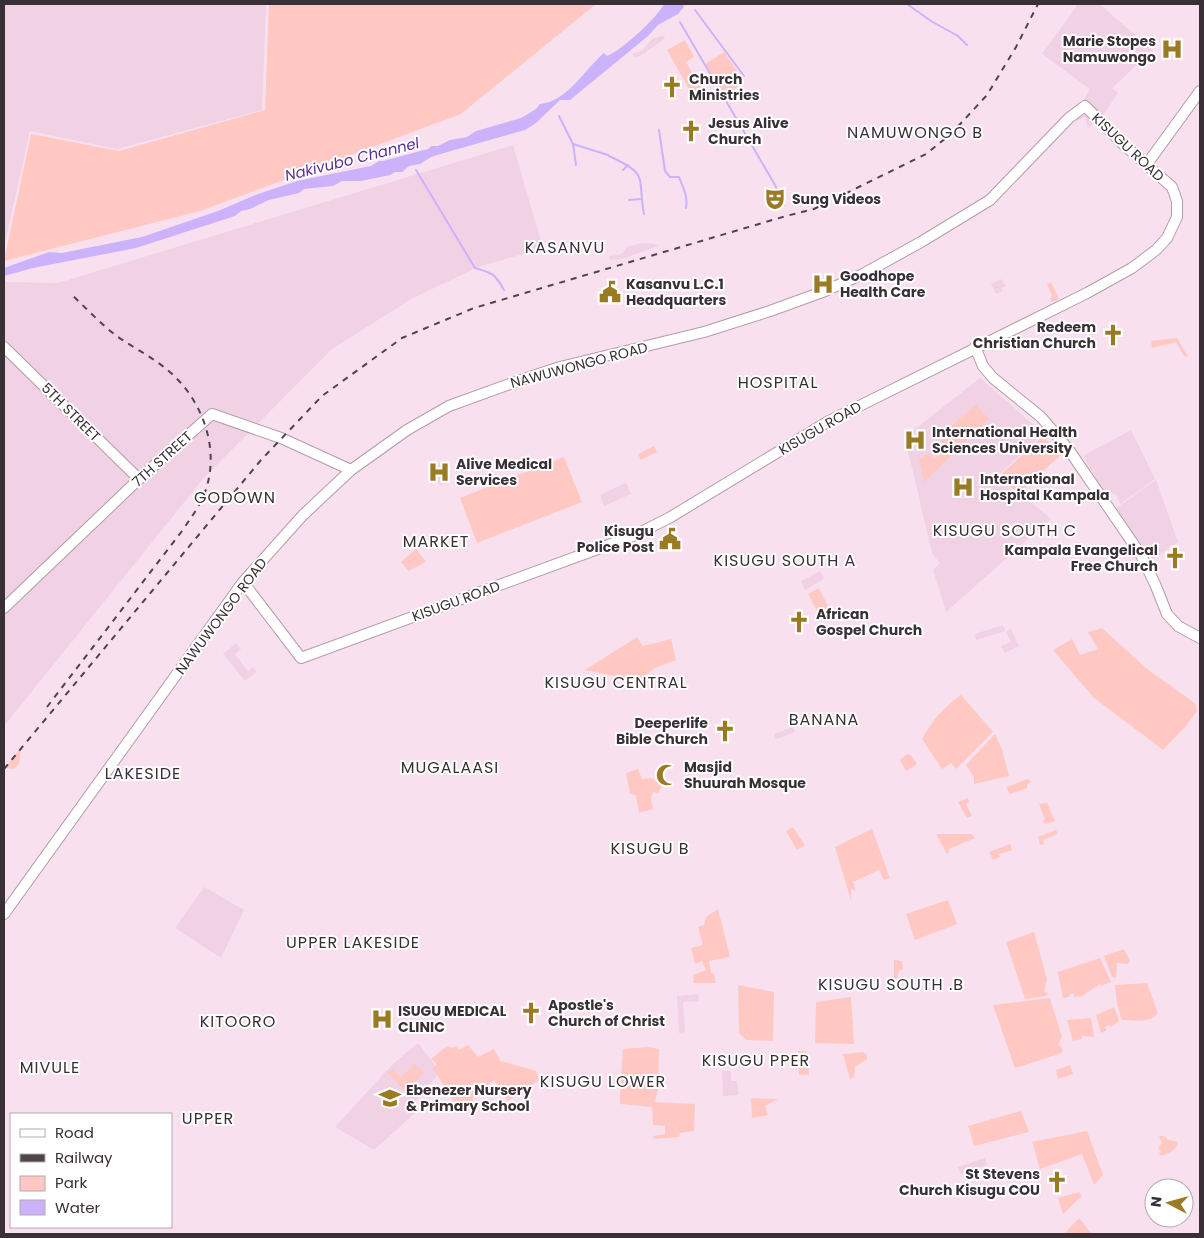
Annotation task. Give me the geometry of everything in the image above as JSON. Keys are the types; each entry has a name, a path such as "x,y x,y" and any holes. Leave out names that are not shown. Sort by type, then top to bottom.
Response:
{"street":[{"path":"1147,164 1200,92"},
{"name":"KISUGU ROAD","path":"243,582 301,658 633,536 669,518 829,421 1087,293 1132,268 1156,250 1167,238 1177,217 1177,201 1172,188 1085,106"},
{"name":"NAWUWONGO ROAD","path":"4,914 243,582 303,515 352,470 407,430 457,403 560,367 704,332 825,291 863,274 921,242 990,200 1069,118 1085,106"},
{"name":"5TH STREET","path":"4,347 139,479"},
{"path":"975,347 983,366 993,378 1041,417 1069,450 1141,555 1167,614 1178,626 1200,638"},
{"name":"7TH STREET","path":"4,608 139,479 212,414 281,438 352,470"}],"shaded area":[{"path":"4,4 266,4 262,110 117,149 30,131 4,247"},
{"path":"1078,4 1099,4 1153,50 1112,88 1118,93 1101,118 1088,128 1085,117 1077,121 1068,114 1082,103 1090,89 1042,54"},
{"path":"665,36 663,40 640,56 635,57 632,54 643,50 652,39"},
{"path":"513,145 543,248 478,267 411,299 332,349 202,480 4,726 4,282 58,283"},
{"path":"641,243 658,246 625,258 610,260 609,256 619,255 627,247"},
{"path":"1001,279 1006,286 1001,288 1003,291 996,294 991,284"},
{"name":"International Hospital Kampala","path":"980,378 1036,427 1042,435 996,477 1021,497 1026,498 1051,519 946,612 933,570 940,563 932,553 905,438 907,433 919,426"},
{"path":"1131,430 1155,479 1120,504 1116,494 1104,492 1083,456"},
{"name":"Alive Medical Services","path":"438,462 450,478 440,486 430,468"},
{"path":"1156,480 1178,542 1153,559 1115,509"},
{"path":"626,483 631,494 604,506 600,495"},
{"path":"820,571 824,579 805,590 801,581"},
{"path":"1003,625 1005,631 976,640 975,634"},
{"path":"1011,629 1019,646 1005,653 1001,646 1011,642 1006,631"},
{"path":"236,643 241,649 235,654 248,671 253,667 257,672 245,681 223,654"},
{"path":"793,727 795,732 776,739 774,734"},
{"path":"204,887 244,910 221,958 175,928"},
{"path":"698,994 699,1001 683,1002 685,1032 679,1033 677,996"},
{"name":"Ebenezer Nursery & Primary School","path":"418,1043 440,1072 411,1106 415,1113 374,1150 335,1127 393,1064"},
{"path":"722,1071 731,1071 731,1081 737,1081 738,1095 723,1096"},
{"path":"985,1158 987,1165 961,1174 958,1167"}],"green space":[{"path":"269,4 596,4 461,114 200,211 4,261 31,134 119,151 265,110"},
{"path":"685,40 694,57 686,62 705,95 695,100 667,50"},
{"path":"724,52 741,77 740,85 725,96 705,64"},
{"path":"1051,282 1059,299 1052,302 1050,299 1052,296 1047,284"},
{"path":"1177,338 1188,357 1184,356 1176,342 1152,348 1151,341"},
{"path":"976,405 989,419 924,482 919,459 928,454 934,459 948,450 938,437"},
{"path":"1043,436 1061,455 1019,493 997,478"},
{"path":"654,446 657,452 641,460 638,454"},
{"path":"564,457 582,502 477,543 460,498"},
{"path":"416,549 426,562 408,571 401,562"},
{"path":"819,588 830,610 820,616 808,594"},
{"path":"1102,628 1146,668 1196,704 1197,711 1186,726 1163,750 1093,697 1053,650 1072,639 1080,655 1098,649 1088,632"},
{"path":"637,637 643,646 671,639 676,660 655,668 639,681 585,670"},
{"path":"961,695 993,732 956,769 951,763 942,769 922,739 939,714"},
{"path":"995,734 1002,750 1009,776 974,784 974,777 966,765"},
{"path":"21,747 19,764 14,769 5,768"},
{"path":"907,754 911,755 917,764 906,771 900,760"},
{"path":"638,769 642,779 651,778 655,781 661,779 663,785 658,793 653,792 651,798 653,809 639,813 636,795 630,794 626,773"},
{"path":"1028,779 1031,782 1027,785 1027,788 1010,794 1006,787"},
{"path":"968,798 969,802 966,804 972,816 967,818 958,802"},
{"path":"1047,803 1055,821 1045,824 1039,804"},
{"path":"793,827 805,845 797,850 786,831"},
{"path":"872,829 890,878 884,880 879,870 853,882 856,891 851,889 851,900 835,847"},
{"path":"1056,830 1058,834 1043,840 1044,844 1040,845 1038,837"},
{"path":"936,834 972,834 975,838 949,849 947,854"},
{"path":"1010,844 1012,850 999,854 1000,857 993,860 989,852"},
{"path":"948,900 957,924 915,940 906,914"},
{"path":"718,909 730,957 709,961 711,973 714,974 716,983 694,983 693,975 706,970 702,961 695,964 691,948 703,945 698,927 704,925 706,917"},
{"path":"1034,932 1047,979 1044,992 1049,993 1045,996 1025,999 1006,942"},
{"path":"1124,949 1130,961 1128,964 1117,963 1116,978 1112,977 1104,956"},
{"path":"1100,958 1111,982 1101,986 1100,984 1082,996 1074,997 1074,994 1070,994 1069,997 1063,998 1058,972"},
{"path":"894,960 902,961 903,969 899,970 897,979 894,982"},
{"path":"1147,983 1158,1013 1151,1019 1146,1020 1122,1020 1117,1004 1115,985"},
{"path":"738,985 774,992 773,1041 746,1040 739,1033"},
{"path":"851,997 854,1044 815,1043 816,1002"},
{"path":"1050,998 1062,1037 1058,1045 1063,1051 1015,1068 993,1005"},
{"path":"1114,1007 1119,1021 1111,1027 1109,1025 1105,1027 1107,1030 1101,1033 1096,1015"},
{"path":"1091,1018 1094,1037 1082,1036 1082,1039 1073,1041 1067,1020"},
{"path":"468,1045 478,1057 494,1049 501,1061 536,1071 539,1080 508,1101 494,1080 472,1098 476,1106 461,1114 433,1068 437,1064 431,1059 447,1046 453,1048 456,1046 459,1050"},
{"path":"648,1047 659,1049 658,1089 655,1102 695,1104 694,1131 680,1133 679,1137 654,1139 653,1136 665,1134 665,1126 653,1125 652,1107 620,1104 623,1049"},
{"path":"798,1051 807,1052 809,1075 799,1075"},
{"path":"863,1052 867,1055 867,1059 855,1067 854,1077 850,1079 843,1054"},
{"path":"415,1064 424,1073 405,1091 388,1073 392,1069 401,1077"},
{"path":"1070,1065 1073,1074 1058,1079 1056,1070"},
{"path":"751,1098 778,1099 765,1106 768,1115 752,1118"},
{"path":"1021,1111 1029,1132 974,1146 968,1126"},
{"path":"1087,1131 1103,1175 1094,1185 1082,1154 1040,1169 1032,1142"},
{"path":"1159,1136 1178,1142 1176,1148 1161,1156 1159,1153 1161,1151 1158,1148 1162,1143"},
{"path":"1079,1192 1082,1196 1063,1214 1058,1198"},
{"path":"1079,1218 1092,1234 1064,1234"}],"water":[{"path":"664,4 683,4 684,7 678,14 658,25 648,36 570,100 560,100 536,123 525,130 431,157 420,164 409,166 402,172 395,172 390,175 361,181 342,181 333,186 304,189 299,193 269,200 241,211 235,216 136,248 33,268 4,276 4,268 49,252 62,253 142,237 297,181 371,166 379,161 428,149 431,146 438,146 450,140 467,137 476,131 521,118 536,109 540,104 550,102 567,91 604,53 607,56 613,53 639,33"}],"waterway":[{"path":"907,4 931,21 958,36 967,45"},
{"path":"695,10 744,76"},
{"path":"680,22 775,185 784,205"},
{"path":"559,116 573,144 608,155"},
{"path":"659,130 665,171 670,177 679,177 686,196 686,208"},
{"path":"573,144 576,165"},
{"path":"609,156 622,162 636,173 641,184 644,214"},
{"path":"623,170 628,165"},
{"path":"416,170 475,268 493,275 504,290"},
{"path":"629,200 641,199"}],"railway":[{"path":"4,769 261,460 322,396 402,338 474,308 814,209 926,154 951,134 987,95 1016,47 1038,4"},
{"path":"47,707 182,531 199,505 207,487 210,469 207,431 191,396 165,368 114,334 72,295"}],"place":[{"name":"Marie Stopes Namuwongo","path":"1172,49"},
{"name":"Church Ministries","path":"672,87"},
{"name":"Jesus Alive Church","path":"691,131"},
{"name":"Sung Videos","path":"775,199"},
{"name":"Goodhope Health Care","path":"823,284"},
{"name":"Kasanvu L.C.1 Headquarters","path":"610,292"},
{"name":"Redeem Christian Church","path":"1113,335"},
{"name":"International Health Sciences University","path":"915,440"},
{"name":"Alive Medical Services","path":"439,472"},
{"name":"International Hospital Kampala","path":"963,487"},
{"name":"Kisugu Police Post","path":"670,539"},
{"name":"Kampala Evangelical Free Church","path":"1175,558"},
{"name":"African Gospel Church","path":"799,622"},
{"name":"Deeperlife Bible Church","path":"725,731"},
{"name":"Masjid Shuurah Mosque","path":"667,775"},
{"name":"Apostle's Church of Christ","path":"531,1013"},
{"name":"ISUGU MEDICAL CLINIC","path":"382,1019"},
{"name":"Ebenezer Nursery & Primary School","path":"390,1098"},
{"name":"St Stevens Church Kisugu COU","path":"1057,1182"}],"district":[{"name":"NAMUWONGO B","path":"915,132"},
{"name":"KASANVU","path":"565,247"},
{"name":"HOSPITAL","path":"778,382"},
{"name":"GODOWN","path":"235,497"},
{"name":"KISUGU SOUTH C","path":"1005,530"},
{"name":"MARKET","path":"436,541"},
{"name":"KISUGU SOUTH A","path":"785,560"},
{"name":"KISUGU CENTRAL","path":"616,682"},
{"name":"BANANA","path":"824,719"},
{"name":"MUGALAASI","path":"450,767"},
{"name":"LAKESIDE","path":"143,773"},
{"name":"KISUGU B","path":"650,848"},
{"name":"UPPER LAKESIDE","path":"353,942"},
{"name":"KISUGU SOUTH .B","path":"891,984"},
{"name":"KITOORO","path":"238,1021"},
{"name":"KISUGU PPER","path":"756,1060"},
{"name":"MIVULE","path":"50,1067"},
{"name":"KISUGU LOWER","path":"603,1081"},
{"name":"UPPER","path":"208,1118"}],"water label":[{"name":"Nakivubo Channel","path":"352,159"}]}
